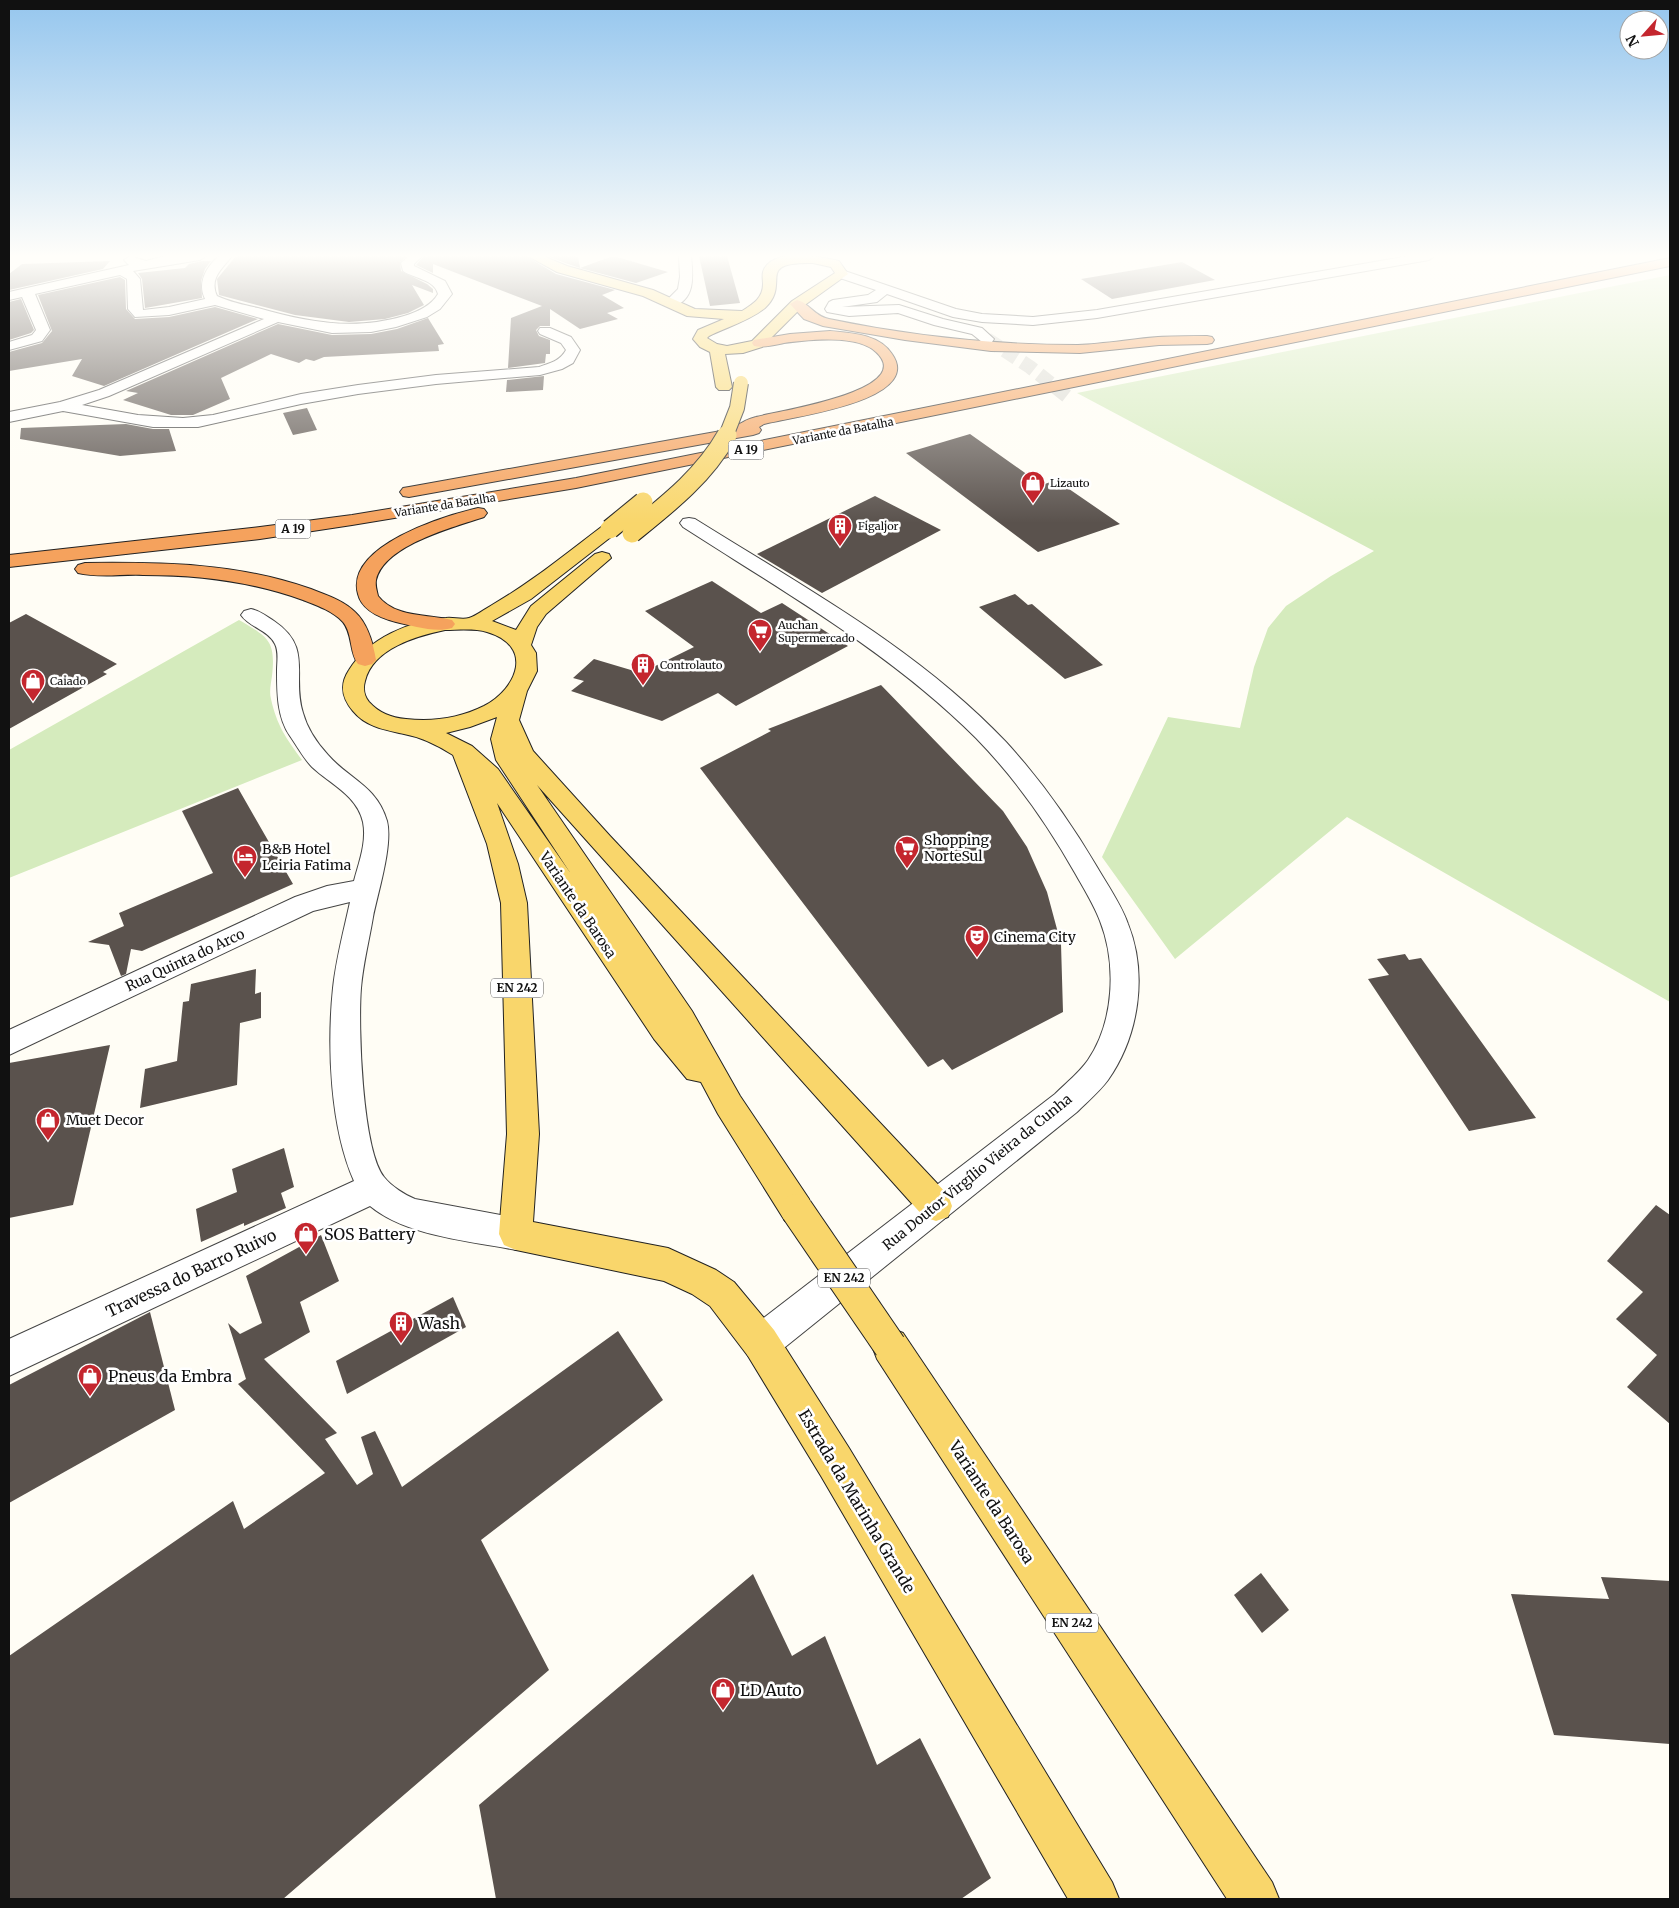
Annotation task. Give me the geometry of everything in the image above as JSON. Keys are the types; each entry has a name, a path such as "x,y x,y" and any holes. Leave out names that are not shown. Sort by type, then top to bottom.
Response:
{"highway":[{"path":"738,432 760,420 851,398 884,381 891,372 892,365 889,356 874,345"},
{"path":"975,345 1080,349 1119,345"},
{"path":"1096,363 1183,345"},
{"name":"Variante da Batalha","path":"9,561 176,544 297,528 576,483 1259,345"},
{"name":"Variante da Batalha","path":"393,495 866,408"},
{"path":"445,624 405,619 387,614 374,605 367,595 366,586 368,576 375,564 398,546 432,529 480,512 576,483"},
{"path":"9,569 149,568 198,571 235,576 289,588 323,601 349,617 357,628 365,660"}],"main road":[{"path":"709,345 717,349 754,345"},
{"path":"521,644 527,627 538,610 684,490 719,451 738,413 742,367 754,345"},
{"path":"671,479 691,460 708,434 721,400 717,349"},
{"path":"473,624 524,595 656,491"},
{"name":"EN 242","path":"445,624 473,624 509,634 521,644 528,659 526,676 516,692 500,705 467,720 435,727 411,728 384,723 363,711 353,696 354,678 365,660 380,647 399,636 421,629 445,624"},
{"name":"Variante da Barosa","path":"516,692 502,739 508,760 682,1019 729,1105 797,1210 890,1346 1255,1899"},
{"path":"508,720 523,754 936,1206"},
{"name":"Variante da Barosa","path":"411,728 448,741 477,759 490,774 664,1031 729,1105"},
{"name":"EN 242","path":"463,751 483,795 502,846 509,871 514,903 523,1134 516,1234"},
{"name":"Estrada da Marinha Grande","path":"516,1234 668,1265 687,1273 722,1294 761,1343 840,1471 1095,1899"}],"street":[{"path":"9,417 63,406 104,393 215,345"},
{"path":"63,406 131,419 186,423 348,391 460,377 547,371 565,363 572,357 573,350 570,345"},
{"name":"Rua Doutor Virgílio Vieira da Cunha","path":"689,523 879,645 984,733 1009,761 1052,816 1107,907 1117,929 1123,951 1124,984 1122,1011 1112,1042 1098,1068 1066,1103 761,1343"},
{"path":"251,615 275,631 284,641 288,651 290,706 299,732 320,761 355,789 368,804 375,822 376,844 365,889 347,987 345,1030 354,1133 361,1161 373,1188 395,1206 415,1214 516,1234"},
{"name":"Rua Quinta do Arco","path":"9,1043 304,904 327,896 365,889"},
{"name":"Travessa do Barro Ruivo","path":"9,1358 373,1188"}],"green space":[{"path":"1318,345 1670,345 1670,1002 1347,817 1175,959 1102,857 1168,717 1240,728 1254,667 1268,628 1286,606 1331,576 1374,551 1077,393"},
{"path":"239,620 263,636 271,647 273,664 270,693 273,708 283,731 302,760 9,878 9,750"}],"building":[{"path":"35,345 198,345 104,386 72,376 82,359 9,371 9,352"},
{"path":"230,345 438,345 439,351 324,357 314,361 306,359 299,363 271,354 221,378 230,399 193,415 171,415 123,400 138,393 126,391"},
{"path":"509,345 550,345 550,354 546,354 545,363 508,368"},
{"path":"544,376 543,390 506,392 507,380"},
{"path":"307,408 317,430 293,435 283,413"},
{"path":"126,424 153,429 169,429 176,451 120,456 20,439 21,428"},
{"name":"Lizauto","path":"970,434 1042,485 1056,480 1120,524 1038,552 906,453"},
{"name":"Figaljor","path":"875,496 941,530 822,593 757,554"},
{"path":"712,581 761,613 782,603 848,646 736,706 718,693 662,721 571,691 584,681 573,678 594,659 641,673 694,647 645,611"},
{"path":"1015,594 1028,605 1032,604 1103,665 1065,679 979,607"},
{"name":"Caiado","path":"26,614 117,664 103,672 107,674 9,729 9,623"},
{"name":"Shopping NorteSul","path":"881,685 1003,811 1027,847 1047,892 1061,944 1063,1012 952,1070 943,1059 928,1067 700,768 771,731 768,729"},
{"name":"B&B Hotel Leiria Fatima","path":"238,788 293,884 142,951 131,949 126,974 121,976 109,945 88,942 124,926 119,913 213,873 182,811"},
{"path":"1405,954 1409,960 1421,958 1536,1118 1469,1131 1368,979 1389,975 1377,959"},
{"path":"256,969 255,994 261,992 261,1018 240,1023 237,1085 140,1108 145,1069 177,1061 183,1002 189,1001 191,984"},
{"name":"Muet Decor","path":"110,1045 73,1205 9,1218 9,1063"},
{"path":"284,1148 294,1187 281,1193 286,1208 244,1226 244,1223 201,1242 196,1209 237,1192 232,1169"},
{"path":"1656,1205 1670,1215 1670,1424 1627,1387 1657,1355 1616,1319 1643,1292 1607,1261"},
{"path":"321,1235 339,1281 300,1302 310,1332 264,1359 337,1433 325,1439 357,1485 373,1474 361,1437 375,1431 402,1487 618,1331 663,1400 481,1540 549,1670 283,1899 9,1899 9,1656 233,1501 244,1529 325,1473 238,1384 246,1379 228,1323 240,1334 262,1323 246,1276"},
{"name":"Wash","path":"453,1297 466,1327 347,1394 336,1361"},
{"name":"Pneus da Embra","path":"150,1312 175,1410 9,1503 9,1385"},
{"path":"1261,1573 1289,1610 1262,1633 1234,1595"},
{"name":"LD Auto","path":"753,1574 792,1656 825,1636 877,1765 920,1738 991,1878 961,1899 496,1899 479,1805"},
{"path":"1601,1577 1670,1581 1670,1744 1554,1735 1511,1594 1609,1599"}],"tunnel":[{"path":"996,345 1030,367 1068,397"}],"place":[{"name":"Lizauto","path":"1033,504"},
{"name":"Figaljor","path":"840,547"},
{"name":"Auchan Supermercado","path":"760,652"},
{"name":"Controlauto","path":"643,686"},
{"name":"Caiado","path":"33,702"},
{"name":"Shopping NorteSul","path":"907,869"},
{"name":"B&B Hotel Leiria Fatima","path":"245,878"},
{"name":"Cinema City","path":"977,958"},
{"name":"Muet Decor","path":"48,1141"},
{"name":"SOS Battery","path":"306,1255"},
{"name":"Wash","path":"401,1344"},
{"name":"Pneus da Embra","path":"90,1397"},
{"name":"LD Auto","path":"723,1711"}]}
